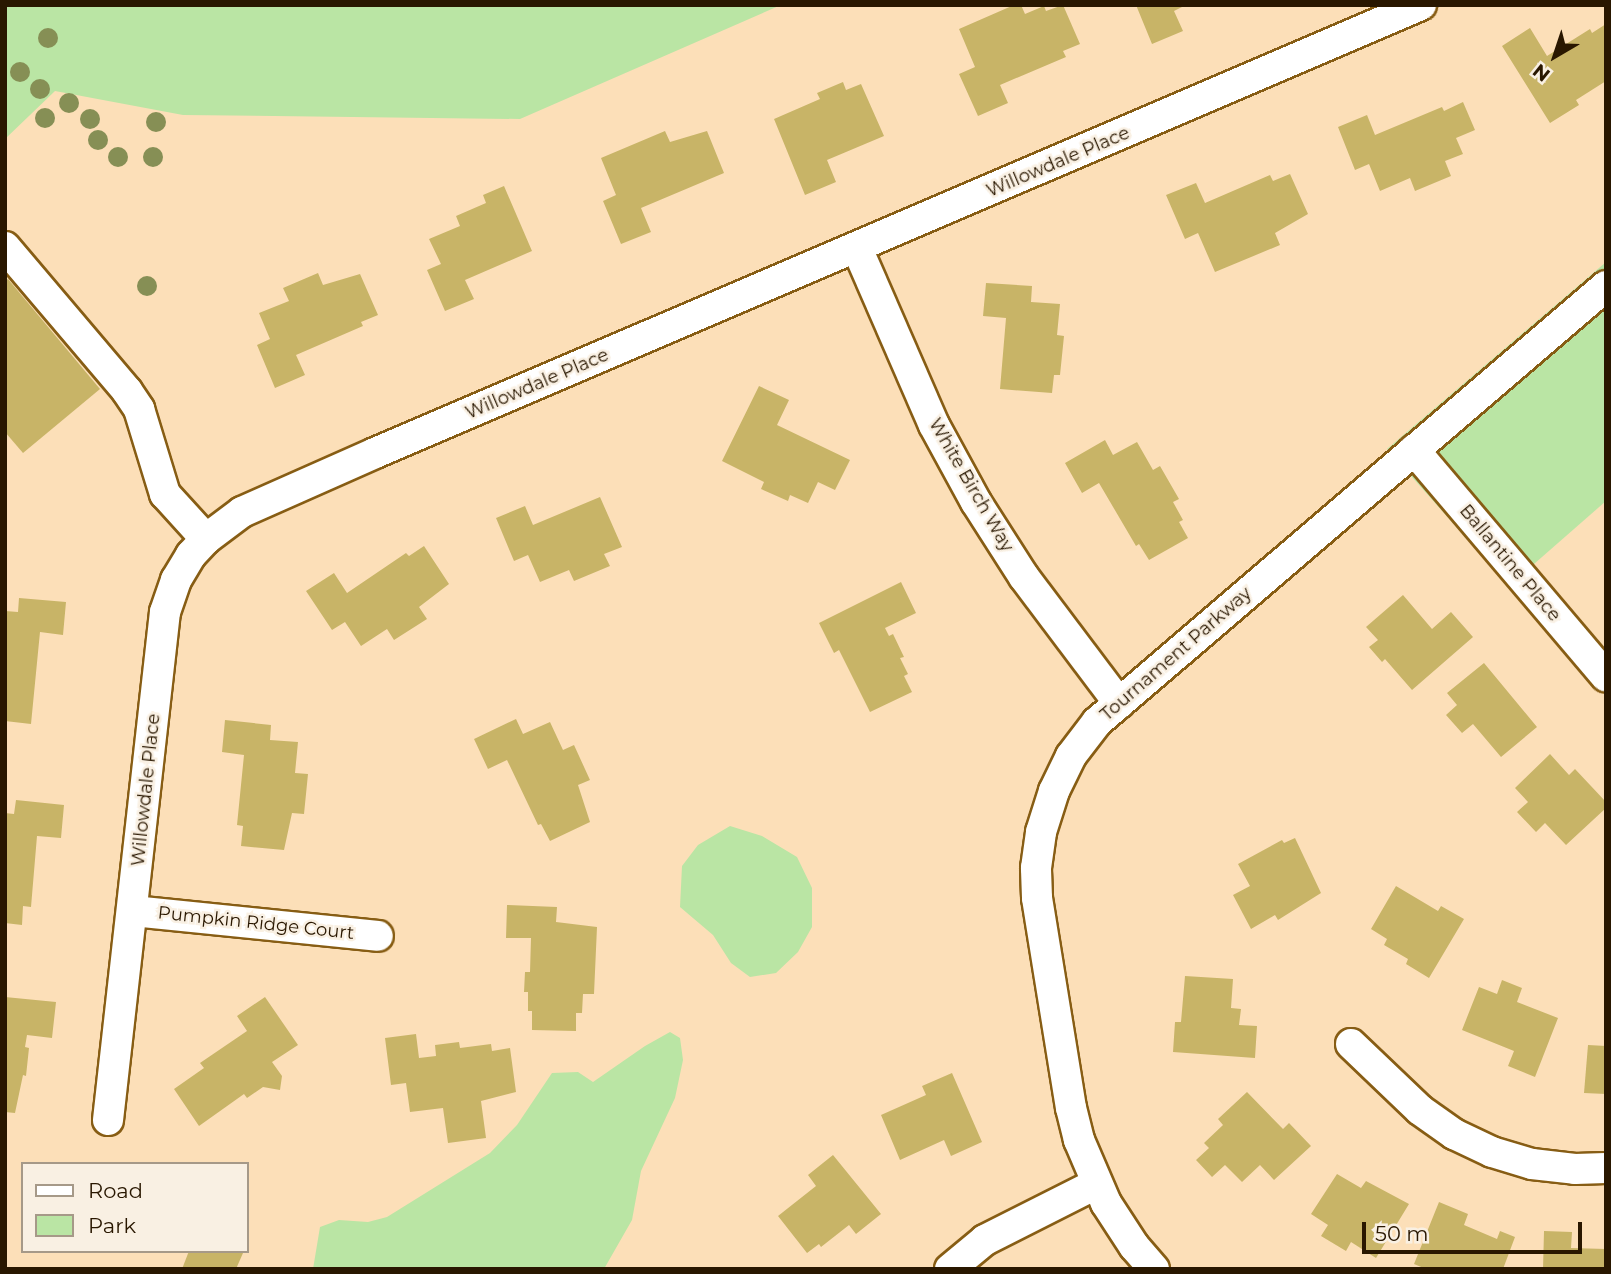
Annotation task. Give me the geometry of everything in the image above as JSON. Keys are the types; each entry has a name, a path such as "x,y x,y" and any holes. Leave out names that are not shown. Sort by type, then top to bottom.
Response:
{"street":[{"name":"Willowdale Place","path":"108,1120 164,612 176,580 191,555 206,540 243,512 290,491 1421,5"},
{"path":"5,247 127,390 139,409 165,494 206,540"},
{"name":"White Birch Way","path":"857,248 934,425 976,502 1024,577 1119,703"},
{"name":"Tournament Parkway","path":"1154,1269 1134,1246 1096,1184 1071,1108 1037,898 1036,868 1041,832 1054,791 1078,748 1097,722 1606,286"},
{"name":"Ballantine Place","path":"1414,450 1606,676"},
{"name":"Pumpkin Ridge Court","path":"133,911 378,936"},
{"path":"1352,1044 1420,1110 1454,1134 1492,1152 1531,1164 1575,1169 1606,1168"},
{"path":"950,1269 994,1234 1096,1184"}],"green space":[{"path":"5,5 781,5 520,119 183,115 55,91 5,139"},
{"path":"1606,262 1606,501 1509,586 1387,449"},
{"path":"730,826 762,836 797,857 812,888 812,927 798,952 776,973 750,977 731,963 713,935 680,907 682,866 698,845"},
{"path":"670,1032 680,1038 683,1060 675,1098 641,1171 632,1220 604,1269 313,1269 320,1227 339,1220 368,1222 387,1217 490,1153 517,1125 552,1073 578,1072 593,1082"}],"building":[{"path":"1014,5 1021,5 1025,14 1044,6 1046,11 1063,5 1080,44 1063,51 1066,57 1000,85 1008,103 978,116 959,74 975,67 959,29"},
{"path":"1136,5 1186,5 1174,11 1183,31 1152,44"},
{"path":"1606,24 1606,81 1576,100 1579,105 1550,123 1502,46 1530,28 1547,56 1590,29 1592,33"},
{"path":"843,82 846,90 861,84 884,136 827,160 836,182 805,195 774,119 820,99 817,93"},
{"path":"1463,102 1475,130 1456,138 1463,154 1445,161 1451,176 1415,191 1410,178 1380,191 1369,164 1355,170 1338,127 1367,115 1375,135 1442,107 1444,111"},
{"path":"665,131 670,142 707,131 724,173 641,208 651,232 621,244 603,201 616,195 601,158"},
{"path":"1290,174 1308,214 1275,233 1280,245 1215,272 1198,233 1185,239 1166,195 1196,183 1205,203 1270,175 1273,181"},
{"path":"504,186 532,251 465,280 474,299 445,311 427,270 441,264 429,239 460,226 456,216 486,203 483,195"},
{"path":"318,273 323,285 360,274 378,315 361,322 363,326 296,355 305,375 275,388 257,345 270,339 259,313 289,301 283,288"},
{"path":"8,279 100,389 23,453 5,432 5,281"},
{"path":"986,283 1032,286 1031,302 1060,304 1057,335 1064,336 1060,375 1054,375 1052,393 1000,389 1006,318 983,316"},
{"path":"759,386 789,400 777,425 850,460 835,490 818,482 808,503 790,495 788,501 761,489 764,482 722,461"},
{"path":"1105,440 1113,455 1137,442 1153,470 1160,466 1179,499 1173,502 1183,520 1179,522 1188,538 1149,560 1139,544 1136,546 1099,483 1082,493 1065,463"},
{"path":"600,497 622,547 604,554 610,566 574,581 569,570 540,582 528,555 514,561 496,518 525,506 533,525"},
{"path":"424,546 449,584 419,607 427,619 394,640 387,629 361,646 345,622 332,630 306,591 334,573 347,593 406,553 409,556"},
{"path":"901,582 916,613 885,628 889,636 893,634 904,657 900,658 908,674 904,676 912,692 870,712 839,650 834,653 819,623"},
{"path":"1403,595 1432,629 1451,612 1473,637 1412,690 1385,659 1382,662 1369,647 1378,640 1366,627"},
{"path":"19,598 66,602 63,635 40,632 31,724 5,721 5,611 18,612"},
{"path":"1484,663 1537,727 1501,757 1473,724 1462,733 1446,715 1457,705 1447,693"},
{"path":"516,719 523,734 550,722 563,750 574,745 590,780 578,785 590,822 550,841 541,824 538,825 507,760 488,769 474,739"},
{"path":"225,720 271,725 270,740 298,742 295,773 308,774 304,814 292,813 284,850 241,846 243,826 237,825 244,755 222,752"},
{"path":"1550,754 1569,775 1575,769 1606,802 1606,808 1566,845 1545,823 1536,832 1517,812 1528,802 1515,788"},
{"path":"16,800 64,805 61,838 37,836 31,907 23,906 22,925 5,923 5,813 14,814"},
{"path":"1295,838 1321,893 1278,920 1275,915 1251,929 1233,895 1250,886 1238,864 1282,840 1284,843"},
{"path":"1396,886 1438,911 1441,906 1464,919 1429,978 1406,964 1408,959 1384,945 1387,939 1371,929"},
{"path":"507,905 557,907 556,922 597,927 594,994 583,994 582,1013 576,1013 576,1031 532,1030 528,992 524,992 525,972 530,972 531,938 506,938"},
{"path":"1185,976 1233,979 1231,1008 1241,1009 1239,1025 1257,1026 1255,1058 1173,1052 1175,1022 1181,1022"},
{"path":"1502,980 1522,988 1517,1002 1558,1018 1535,1077 1508,1066 1514,1051 1462,1030 1479,987 1497,994"},
{"path":"5,997 56,1002 52,1038 27,1035 25,1047 29,1048 26,1076 23,1075 15,1113 5,1112"},
{"path":"265,997 298,1045 272,1062 282,1076 280,1090 263,1087 247,1098 244,1094 199,1126 174,1089 204,1068 200,1063 247,1031 237,1016"},
{"path":"416,1034 419,1058 436,1056 435,1045 459,1042 460,1048 491,1044 492,1051 510,1048 516,1092 481,1101 486,1138 448,1143 443,1108 410,1112 406,1083 391,1085 385,1038"},
{"path":"1588,1045 1606,1046 1606,1094 1584,1093"},
{"path":"952,1073 982,1142 951,1156 944,1140 900,1160 881,1115 926,1095 922,1086"},
{"path":"1247,1092 1283,1129 1289,1123 1311,1146 1274,1180 1260,1165 1242,1182 1225,1165 1212,1177 1196,1160 1209,1148 1204,1143 1223,1125 1218,1119"},
{"path":"833,1155 881,1214 856,1234 849,1225 821,1247 819,1244 807,1253 778,1216 816,1186 808,1175"},
{"path":"1337,1174 1361,1188 1366,1181 1409,1204 1376,1258 1351,1242 1346,1251 1321,1236 1328,1225 1311,1214"},
{"path":"1439,1202 1468,1214 1464,1225 1497,1239 1500,1231 1515,1237 1503,1269 1426,1269 1414,1264"},
{"path":"1544,1231 1572,1232 1571,1248 1606,1249 1606,1269 1543,1269"},
{"path":"188,1253 243,1253 236,1269 182,1269"}]}
